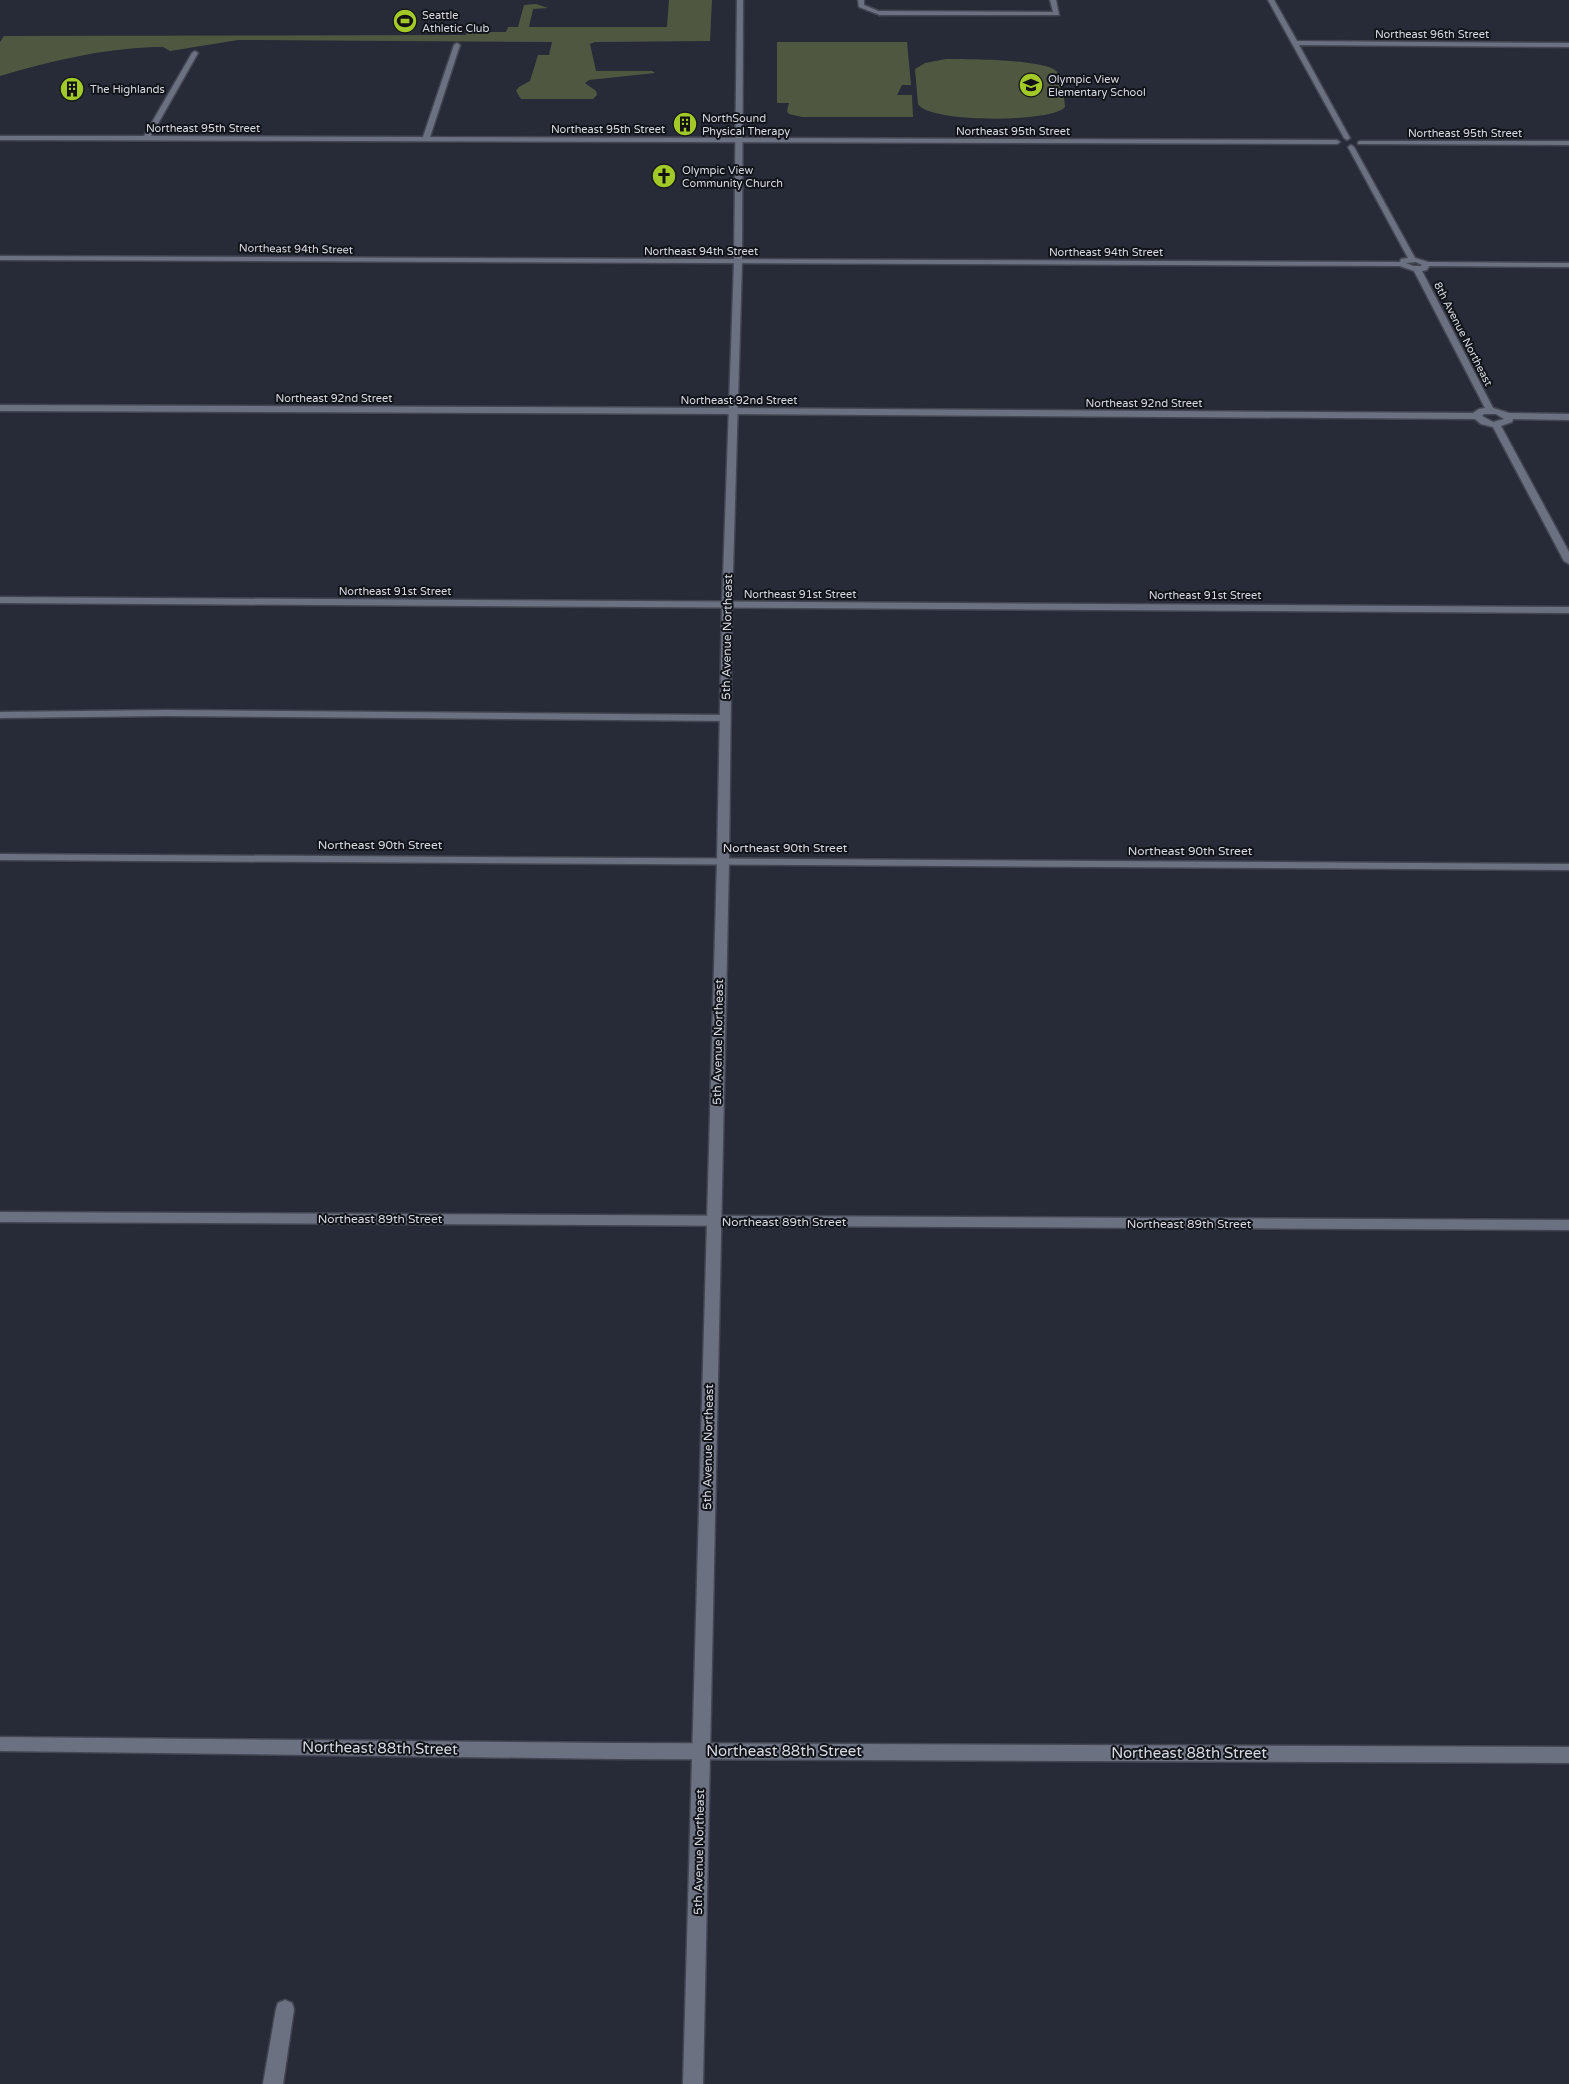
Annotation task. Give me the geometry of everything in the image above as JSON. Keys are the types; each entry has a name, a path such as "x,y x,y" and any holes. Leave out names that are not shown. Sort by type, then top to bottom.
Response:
{"street":[{"name":"5th Avenue Northeast","path":"693,2084 723,861 727,606 738,262 740,0"},
{"path":"861,0 861,6 880,13 1057,14 1053,0"},
{"path":"1272,0 1347,138"},
{"name":"Northeast 96th Street","path":"1295,43 1569,45"},
{"path":"426,139 457,45"},
{"path":"147,138 195,53"},
{"name":"Northeast 95th Street","path":"0,138 1337,142"},
{"path":"1347,138 1360,143 1358,146 1351,147 1343,146 1337,142 1339,139 1347,138"},
{"name":"Northeast 95th Street","path":"1360,143 1569,143"},
{"path":"1351,147 1412,259"},
{"name":"Northeast 94th Street","path":"0,258 1402,264"},
{"path":"1402,264 1404,261 1412,259 1426,264 1569,265"},
{"path":"1402,264 1417,269 1424,268 1426,264"},
{"name":"8th Avenue Northeast","path":"1417,269 1490,410"},
{"name":"Northeast 92nd Street","path":"0,408 1478,416"},
{"path":"1508,416 1507,422 1496,424 1483,421 1478,416 1480,412 1490,410 1501,412 1508,416 1569,417"},
{"path":"1496,424 1569,561"},
{"name":"Northeast 91st Street","path":"0,600 1569,610"},
{"path":"0,714 166,713 725,718"},
{"name":"Northeast 90th Street","path":"0,857 1569,867"},
{"name":"Northeast 89th Street","path":"0,1217 1569,1225"},
{"name":"Northeast 88th Street","path":"0,1744 701,1751 1569,1756"},
{"path":"273,2084 285,2009"}],"green space":[{"path":"669,0 712,0 710,41 595,42 590,44 596,71 652,71 655,73 589,80 585,83 596,91 597,95 593,99 521,99 516,91 519,87 530,81 538,55 549,55 552,42 238,40 170,51 163,47 154,47 95,53 38,65 0,76 0,42 4,36 466,35 467,32 506,32 508,27 518,27 524,5 536,4 548,8 533,9 529,27 667,27"},
{"path":"777,42 907,42 911,85 902,85 897,95 912,95 913,117 802,117 789,114 787,111 789,103 777,103"},
{"path":"946,59 1023,62 1051,68 1057,72 1065,107 1055,112 1038,116 990,119 943,115 927,110 918,104 915,69 925,63"}],"place":[{"name":"Seattle Athletic Club","path":"405,21"},
{"name":"Olympic View Elementary School","path":"1031,85"},
{"name":"The Highlands","path":"72,89"},
{"name":"NorthSound Physical Therapy","path":"685,124"},
{"name":"Olympic View Community Church","path":"664,176"}]}
